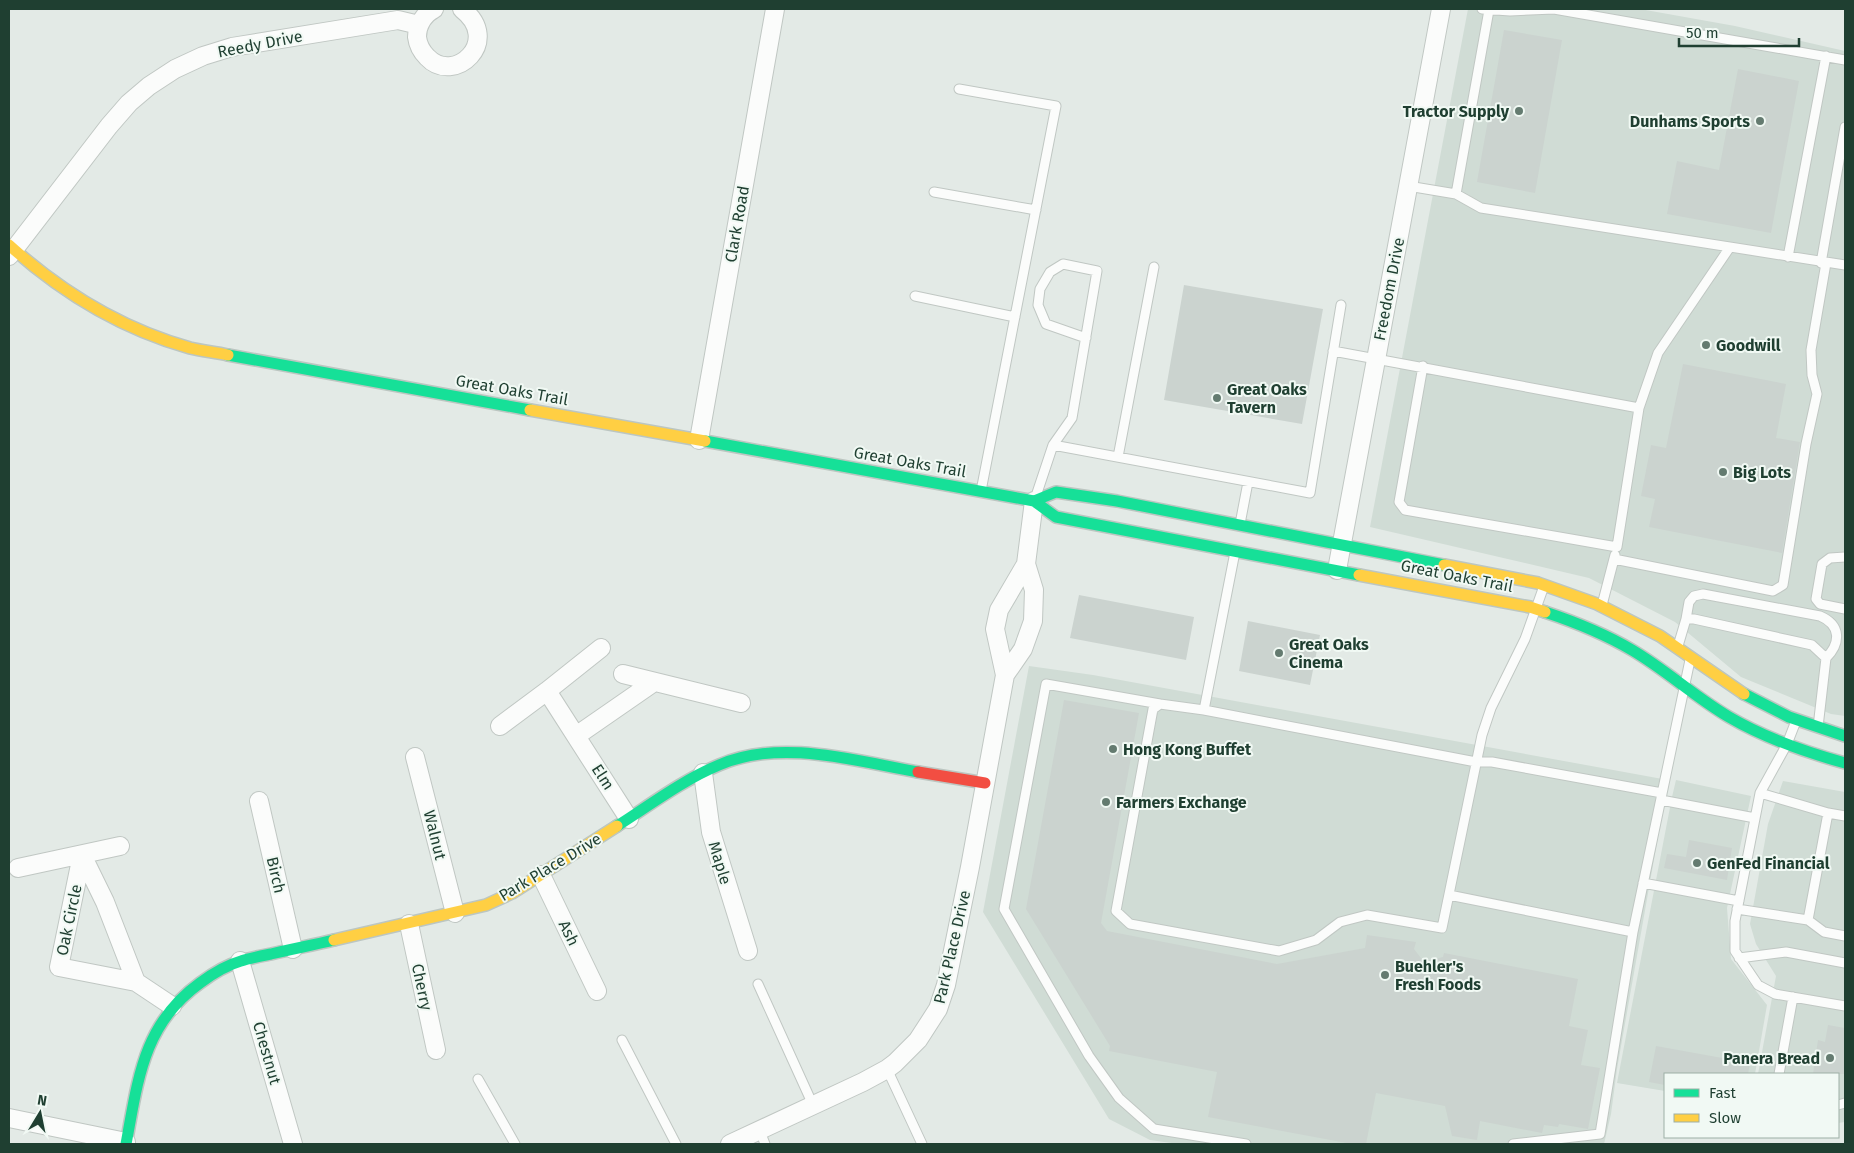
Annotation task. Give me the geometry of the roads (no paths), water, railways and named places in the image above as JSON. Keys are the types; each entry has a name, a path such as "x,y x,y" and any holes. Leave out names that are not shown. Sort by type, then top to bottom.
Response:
{"street":[{"path":"434,9 424,16 419,25 418,44 430,60 438,65 448,66 466,60 473,52 477,43 478,33 475,23 470,15 462,9"},
{"name":"Clark Road","path":"699,440 775,9"},
{"name":"Freedom Drive","path":"1337,570 1441,9"},
{"name":"Reedy Drive","path":"10,250 129,104 149,86 175,69 203,56 232,47 398,20 419,25"},
{"name":"Great Oaks Trail","path":"10,250 77,299 116,320 192,348 1034,501 1056,517 1238,538 1341,545 1544,585 1602,606 1648,629 1752,699 1780,714 1818,729 1845,736"},
{"name":"Great Oaks Trail","path":"1034,501 1056,492 1117,500 1337,570 1537,609 1595,629 1633,650 1727,716 1758,732 1787,744 1845,763"},
{"name":"Park Place Drive","path":"730,1144 762,1137 813,1105 863,1082 895,1064 918,1040 938,1009 946,985 970,868 1005,676 995,629 1000,610 1026,564 1034,501"},
{"name":"Park Place Drive","path":"1005,676 1024,648 1033,621 1034,590 1026,564"},
{"path":"500,726 547,692 601,648"},
{"path":"623,674 741,703"},
{"path":"576,736 654,682"},
{"name":"Elm","path":"547,692 629,818"},
{"name":"Park Place Drive","path":"126,1143 149,1042 172,1006 197,983 216,971 240,961 486,905 512,893 703,772 744,756 773,752 805,752 984,784"},
{"name":"Walnut","path":"415,757 455,913"},
{"name":"Maple","path":"703,772 711,832 748,951"},
{"name":"Birch","path":"259,801 293,949"},
{"path":"18,868 120,846"},
{"name":"Oak Circle","path":"82,855 105,902 136,982"},
{"name":"Oak Circle","path":"82,855 59,967 136,982 172,1006"},
{"name":"Ash","path":"541,875 597,991"},
{"name":"Cherry","path":"409,924 436,1050"},
{"name":"Chestnut","path":"240,961 294,1144"},
{"path":"9,1118 126,1143"}],"lane":[{"path":"1456,194 1486,9 1510,11 1554,9 1845,60"},
{"path":"1788,257 1826,56"},
{"path":"959,89 1056,106 981,491"},
{"path":"1614,559 1773,591 1783,585 1816,394 1812,374 1811,350 1845,127"},
{"path":"1408,186 1456,194 1481,208 1845,265"},
{"path":"934,192 1036,210"},
{"path":"1602,606 1617,547 1639,408 1658,353 1730,247"},
{"path":"1034,501 1053,445 1072,418 1098,271 1063,264 1050,272 1040,289 1038,305 1046,324 1086,338"},
{"path":"1118,457 1154,267"},
{"path":"915,296 1015,316"},
{"path":"1053,445 1310,493 1341,305"},
{"path":"1333,351 1423,366 1639,408"},
{"path":"1423,366 1399,502 1405,510 1617,547"},
{"path":"1204,710 1248,482"},
{"path":"1845,557 1830,558 1822,564 1816,599 1820,604 1845,609"},
{"path":"1160,704 1153,710 1116,911 1130,924 1279,951 1316,940 1340,922 1367,915 1442,928 1482,735 1491,708 1525,639 1544,585"},
{"path":"1677,648 1689,602 1694,596 1703,594 1820,616 1828,620 1834,627 1837,637 1834,650 1826,658 1818,729"},
{"path":"1686,619 1694,619 1812,645 1826,658"},
{"path":"1513,1144 1600,1134 1633,932 1690,658"},
{"path":"1246,1144 1154,1130 1118,1098 1089,1056 1004,909 1046,684 1204,710 1476,762 1492,762 1661,796 1755,818"},
{"path":"1796,720 1787,744 1760,793 1735,921 1735,951 1758,985 1775,994 1845,1006"},
{"path":"1760,793 1828,813 1845,816"},
{"path":"1808,920 1828,813"},
{"path":"1643,883 1808,920 1824,932 1845,936"},
{"path":"1449,895 1633,932"},
{"path":"1739,958 1786,952 1845,963"},
{"path":"758,984 813,1105"},
{"path":"1779,1073 1793,997"},
{"path":"622,1040 676,1144"},
{"path":"887,1069 922,1144"},
{"path":"478,1079 515,1144"}],"place":[{"name":"Tractor Supply","path":"1519,111"},
{"name":"Dunhams Sports","path":"1760,121"},
{"name":"Goodwill","path":"1706,345"},
{"name":"Great Oaks Tavern","path":"1217,398"},
{"name":"Big Lots","path":"1723,472"},
{"name":"Great Oaks Cinema","path":"1279,653"},
{"name":"Hong Kong Buffet","path":"1113,749"},
{"name":"Farmers Exchange","path":"1106,802"},
{"name":"GenFed Financial","path":"1697,863"},
{"name":"Buehler's Fresh Foods","path":"1385,975"},
{"name":"Panera Bread","path":"1830,1058"}]}
